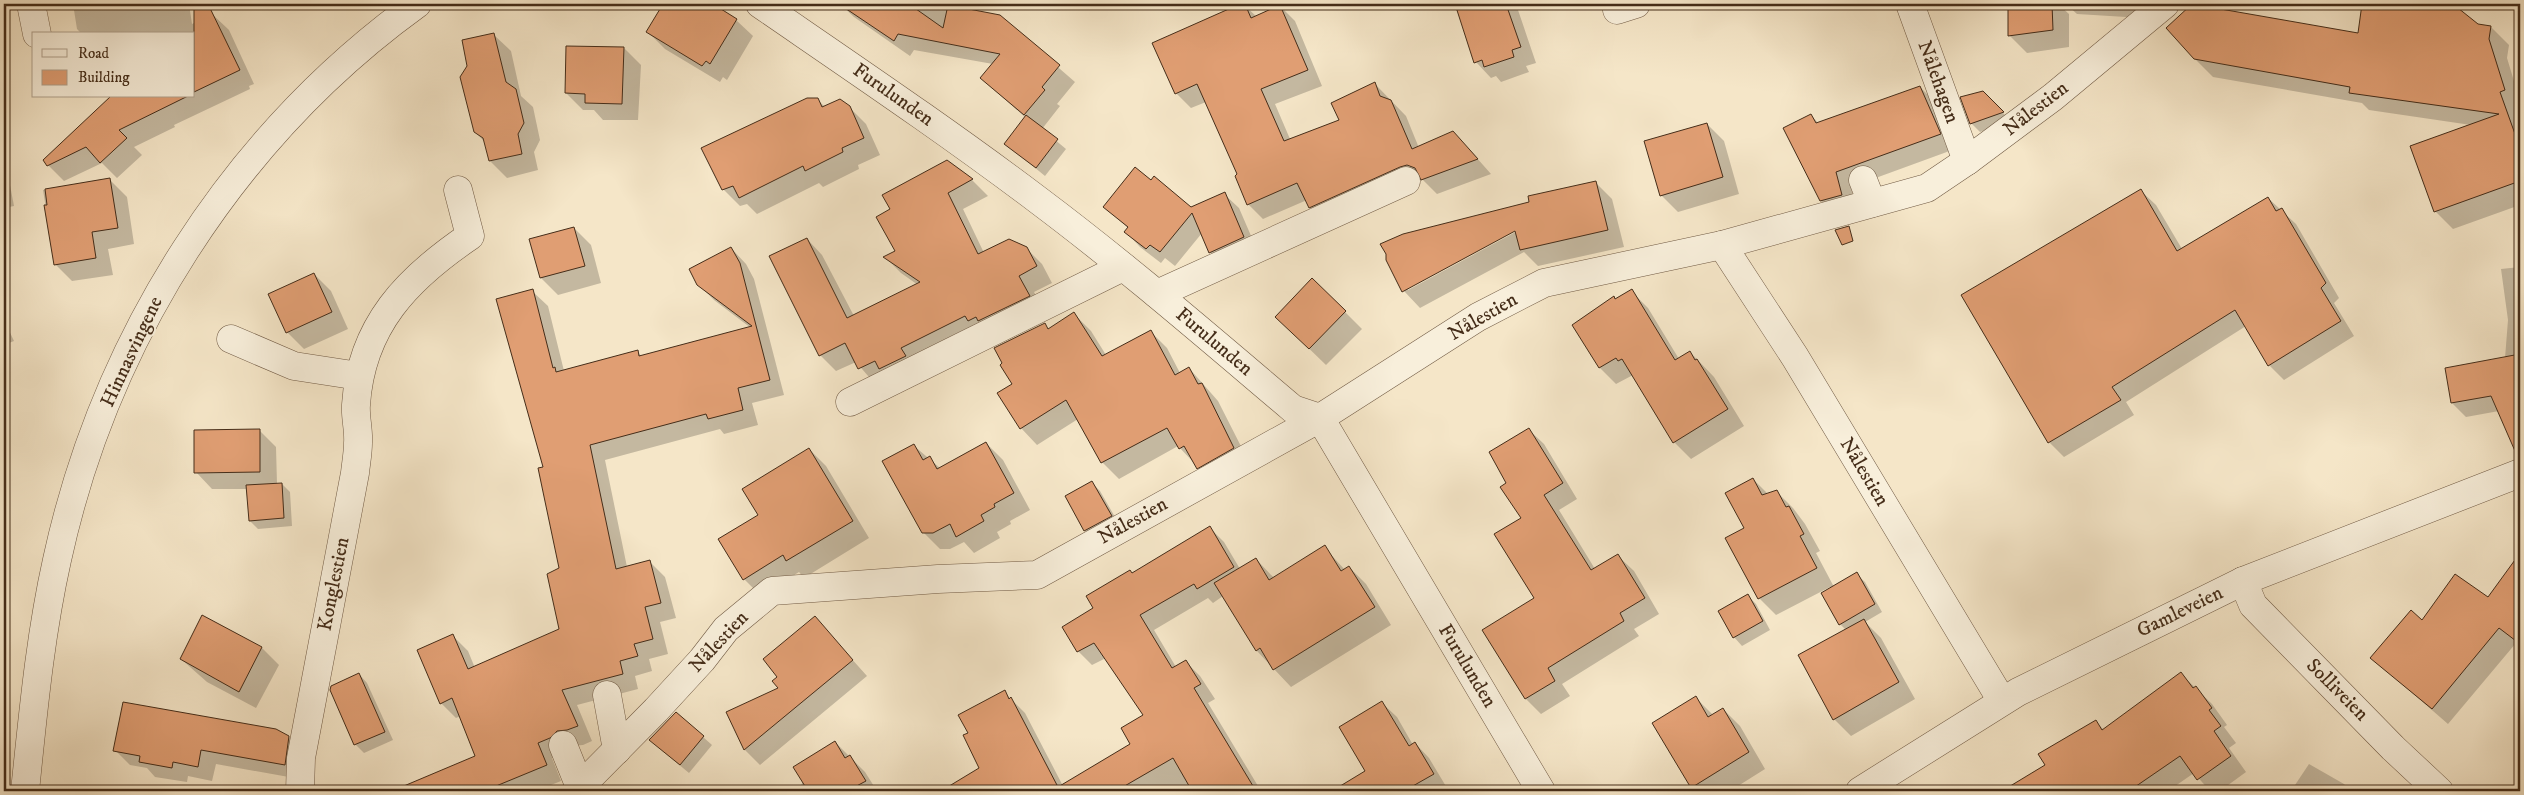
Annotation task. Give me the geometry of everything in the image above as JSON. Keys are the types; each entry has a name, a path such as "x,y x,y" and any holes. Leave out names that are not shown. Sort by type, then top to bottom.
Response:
{"street":[{"path":"31,4 38,32"},
{"name":"Hinnasvingene","path":"25,791 41,650 57,560 81,471 112,390 151,307 199,229 249,160 296,110 348,60 417,4"},
{"name":"Furulunden","path":"760,4 954,138 1040,202 1124,267 1293,409 1320,418 1541,791"},
{"name":"Nålehagen","path":"1910,4 1967,161"},
{"name":"Nålestien","path":"578,789 702,660 726,629 772,591 938,579 1037,575 1320,418 1478,317 1544,284 1722,245 1868,192 1926,188 1967,161 2053,97 2165,4"},
{"path":"1156,294 1406,181"},
{"name":"Konglestien","path":"300,791 301,758 355,473 358,442 355,406 359,376 378,326 399,296 434,261 470,236 458,190"},
{"name":"Nålestien","path":"1722,245 1795,356 2002,702"},
{"path":"850,402 1124,267"},
{"path":"231,339 294,366 359,376"},
{"name":"Gamleveien","path":"1877,787 2002,702 2243,581 2520,473"},
{"name":"Solliveien","path":"2243,581 2253,605 2393,748 2439,791"},
{"path":"607,695 617,750"},
{"path":"564,745 578,789"}],"building":[{"path":"194,4 208,4 240,70 195,92"},
{"path":"663,4 713,4 737,19 710,64 706,61 702,66 646,32"},
{"path":"839,4 909,4 943,28 948,5 1000,15 1060,65 1042,87 1045,90 1024,115 980,78 1000,54 898,34 894,41"},
{"path":"1240,4 1245,4 1251,18 1280,5 1308,70 1261,89 1284,141 1339,120 1331,103 1375,82 1380,96 1391,100 1412,149 1453,131 1478,159 1421,180 1415,168 1407,165 1400,167 1309,208 1297,183 1247,205 1235,176 1237,174 1197,84 1175,94 1152,43"},
{"path":"1455,4 1506,4 1521,47 1512,50 1514,57 1484,67 1482,60 1474,63"},
{"path":"2008,4 2052,4 2053,30 2008,36"},
{"path":"2192,4 2358,33 2362,4 2453,4 2478,24 2491,26 2489,39 2505,90 2500,92 2520,148 2520,181 2434,212 2410,146 2499,114 2349,93 2350,87 2194,59 2166,28"},
{"path":"494,33 506,82 516,89 524,123 518,134 522,154 489,161 483,138 474,132 460,77 467,66 462,40"},
{"path":"566,46 624,47 622,104 585,103 585,94 565,93"},
{"path":"1920,86 1941,134 1836,172 1842,195 1820,201 1783,128 1811,114 1816,123"},
{"path":"1983,91 2004,112 1970,124 1960,97"},
{"path":"109,98 184,98 119,130 127,138 100,163 86,147 47,166 43,160"},
{"path":"807,98 818,98 822,107 840,99 850,106 864,138 842,148 843,152 805,171 803,166 739,198 733,186 722,190 701,148"},
{"path":"1026,115 1058,139 1036,168 1004,144"},
{"path":"1707,123 1723,177 1660,196 1644,141"},
{"path":"947,160 973,179 948,193 978,254 1009,239 1027,247 1037,266 1019,276 1030,296 978,321 976,317 968,321 965,316 901,348 906,356 879,369 875,361 858,369 845,343 819,356 769,256 807,238 847,318 920,282 883,257 895,251 876,217 890,209 882,195"},
{"path":"1135,167 1151,180 1154,176 1191,207 1225,192 1244,237 1209,253 1192,213 1160,252 1150,245 1146,249 1124,232 1128,227 1103,207"},
{"path":"110,178 118,228 92,232 96,258 54,265 44,205 47,205 45,189"},
{"path":"1596,181 1608,230 1520,250 1515,231 1402,292 1380,244 1403,234 1529,202 1528,196"},
{"path":"2141,189 2177,251 2268,197 2276,211 2282,208 2326,283 2321,288 2341,321 2268,366 2235,310 2112,387 2121,400 2048,443 1961,295"},
{"path":"1849,226 1853,241 1842,245 1835,230"},
{"path":"574,227 585,266 540,278 529,239"},
{"path":"731,247 740,263 770,380 738,388 743,410 708,419 706,414 590,445 616,569 650,560 661,603 645,607 653,639 634,644 638,656 620,661 623,674 562,690 578,726 557,731 550,738 538,743 547,765 484,791 392,791 475,756 452,698 440,704 417,650 453,634 468,669 559,629 547,574 559,568 538,468 543,467 496,299 533,289 553,368 555,367 556,372 638,350 639,356 752,326 697,285 689,269"},
{"path":"314,273 332,312 286,333 268,294"},
{"path":"1312,278 1346,311 1309,349 1275,317"},
{"path":"1632,289 1675,360 1690,351 1728,409 1673,443 1622,359 1618,361 1616,358 1599,368 1572,325 1614,296 1615,299"},
{"path":"1074,312 1102,356 1151,330 1175,375 1189,367 1198,384 1202,383 1234,448 1197,469 1184,446 1179,449 1167,428 1101,463 1066,400 1020,429 997,393 1012,384 1000,365 1002,363 994,348 1045,323 1048,329"},
{"path":"2520,354 2520,458 2518,458 2491,396 2451,403 2445,368"},
{"path":"1529,428 1563,483 1544,495 1591,570 1618,554 1645,598 1620,613 1624,621 1548,668 1555,681 1525,699 1482,630 1534,598 1494,534 1521,518 1500,487 1506,483 1489,452"},
{"path":"260,429 260,472 194,473 194,430"},
{"path":"986,442 1014,493 994,504 995,507 981,515 984,521 956,537 950,524 933,533 922,533 882,461 914,444 923,460 930,456 937,469"},
{"path":"809,448 853,521 786,561 783,555 743,580 718,539 758,515 742,489"},
{"path":"1753,478 1762,495 1777,490 1786,507 1789,506 1804,534 1800,536 1817,568 1758,599 1725,538 1744,528 1725,493"},
{"path":"1092,481 1112,516 1084,531 1065,496"},
{"path":"282,483 284,518 249,521 246,485"},
{"path":"1210,526 1234,567 1197,589 1194,584 1140,615 1172,668 1186,660 1201,684 1194,688 1256,791 1192,791 1173,758 1116,791 941,791 979,768 963,735 968,733 958,715 1005,690 1009,699 1011,697 1058,787 1130,744 1121,728 1143,715 1094,643 1077,652 1062,627 1093,608 1086,596 1130,570 1132,573"},
{"path":"1325,545 1341,571 1349,566 1375,607 1273,670 1260,648 1256,651 1214,583 1256,558 1269,580"},
{"path":"2520,553 2520,644 2499,628 2432,709 2370,658 2411,610 2422,620 2455,574 2488,597"},
{"path":"1857,572 1875,604 1839,625 1821,593"},
{"path":"1748,594 1763,621 1733,638 1718,611"},
{"path":"202,615 262,647 239,692 180,659"},
{"path":"815,616 853,660 744,750 726,712 778,688 772,681 777,677 763,659"},
{"path":"1864,619 1899,682 1833,720 1798,655"},
{"path":"2181,672 2193,688 2196,686 2212,708 2209,710 2221,726 2214,731 2231,756 2197,780 2180,756 2129,791 2002,791 2045,765 2038,754 2096,720 2102,730"},
{"path":"359,673 385,732 354,745 330,690 331,686"},
{"path":"1696,696 1708,717 1723,708 1749,752 1691,788 1652,723"},
{"path":"1382,701 1409,746 1415,742 1434,774 1404,791 1332,791 1365,771 1339,727"},
{"path":"123,702 276,729 289,736 285,765 201,750 198,767 173,762 172,768 139,762 140,756 113,751"},
{"path":"676,712 704,736 680,765 649,740"},
{"path":"835,741 845,758 850,755 866,781 847,791 808,791 793,767"}]}
